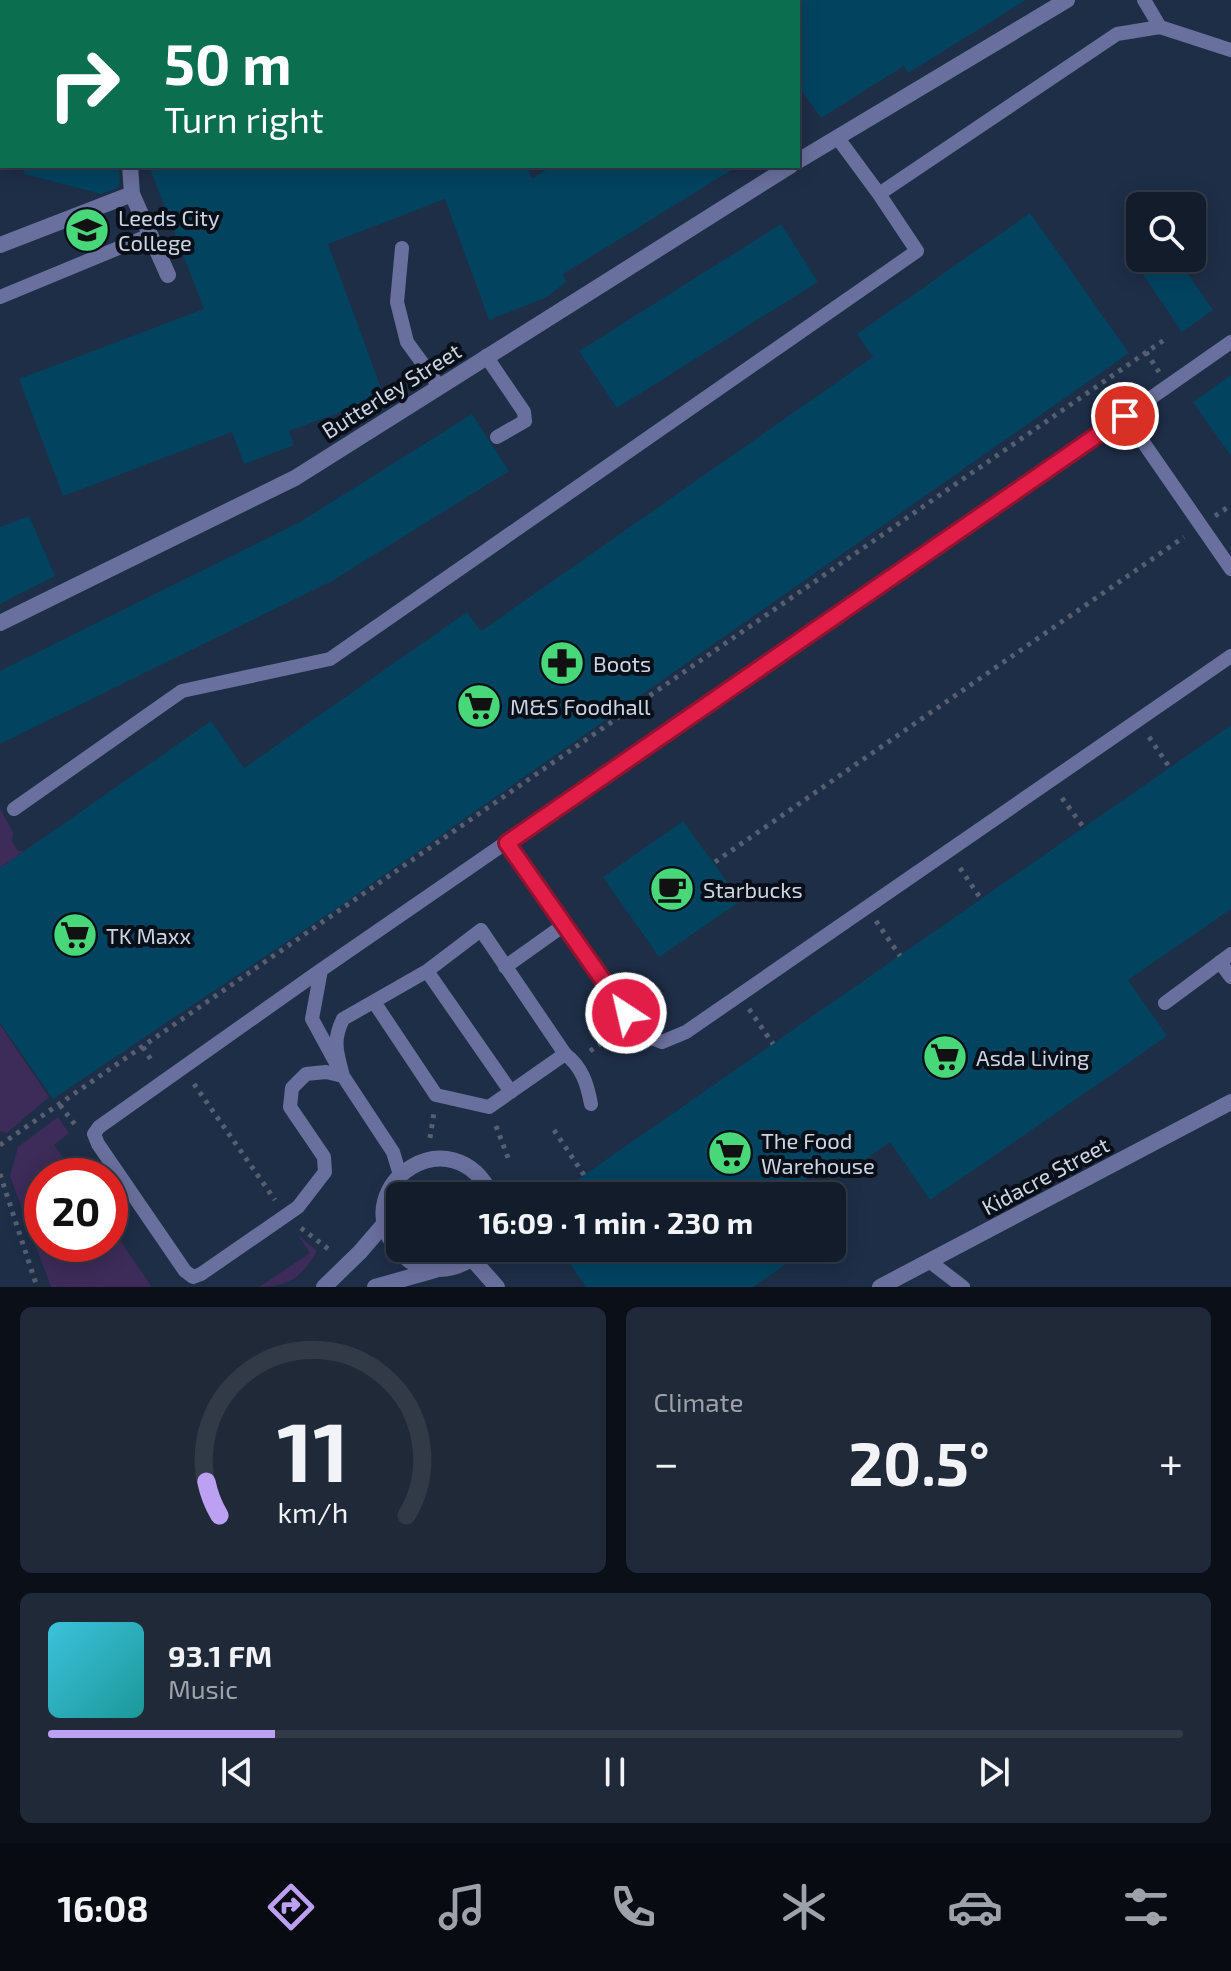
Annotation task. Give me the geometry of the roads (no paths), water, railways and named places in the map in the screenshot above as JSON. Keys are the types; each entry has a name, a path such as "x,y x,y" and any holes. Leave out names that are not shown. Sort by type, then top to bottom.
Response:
{"street":[{"path":"800,160 1067,0"},
{"path":"130,168 132,194 168,275"},
{"name":"Butterley Street","path":"0,623 295,478 787,168"},
{"path":"0,245 132,194"},
{"name":"Kidacre Street","path":"880,1287 1231,1102"},
{"path":"436,1270 417,1265 401,1254 390,1240 385,1223 385,1206 390,1189 412,1165 427,1159 451,1160 474,1170 486,1182"},
{"path":"324,1287 385,1223"},
{"path":"375,1287 436,1270 455,1268 465,1262"},
{"path":"483,1262 497,1287"}],"lane":[{"path":"1144,0 1160,27"},
{"path":"879,194 1117,34 1160,27 1231,50"},
{"path":"14,809 182,691 330,659 917,251 837,137"},
{"path":"0,297 150,235"},
{"path":"402,248 397,302 407,342 439,386"},
{"path":"343,1076 326,1072 306,1074 292,1088 290,1107 324,1157 325,1172 298,1207 193,1277 185,1271 94,1134 99,1127 321,970 1231,342"},
{"path":"486,356 524,412 525,421 497,437"},
{"path":"1125,416 1231,569"},
{"path":"507,843 636,1026 647,1036 662,1042 686,1032 1231,656"},
{"path":"505,967 564,925"},
{"path":"343,1076 336,1049 336,1033 343,1019 427,971 481,930 586,1079 591,1104"},
{"path":"1165,1003 1226,958 1231,977"},
{"path":"321,970 312,1019 343,1076 393,1152 400,1175"},
{"path":"427,971 511,1092"},
{"path":"374,1002 436,1095 489,1107 570,1058"},
{"path":"929,1261 963,1287"}],"place":[{"name":"Leeds City College","path":"87,230"},
{"name":"Boots","path":"562,663"},
{"name":"M&S Foodhall","path":"479,706"},
{"name":"Starbucks","path":"672,889"},
{"name":"TK Maxx","path":"75,935"},
{"name":"Asda Living","path":"945,1057"},
{"name":"The Food Warehouse","path":"730,1153"}]}
